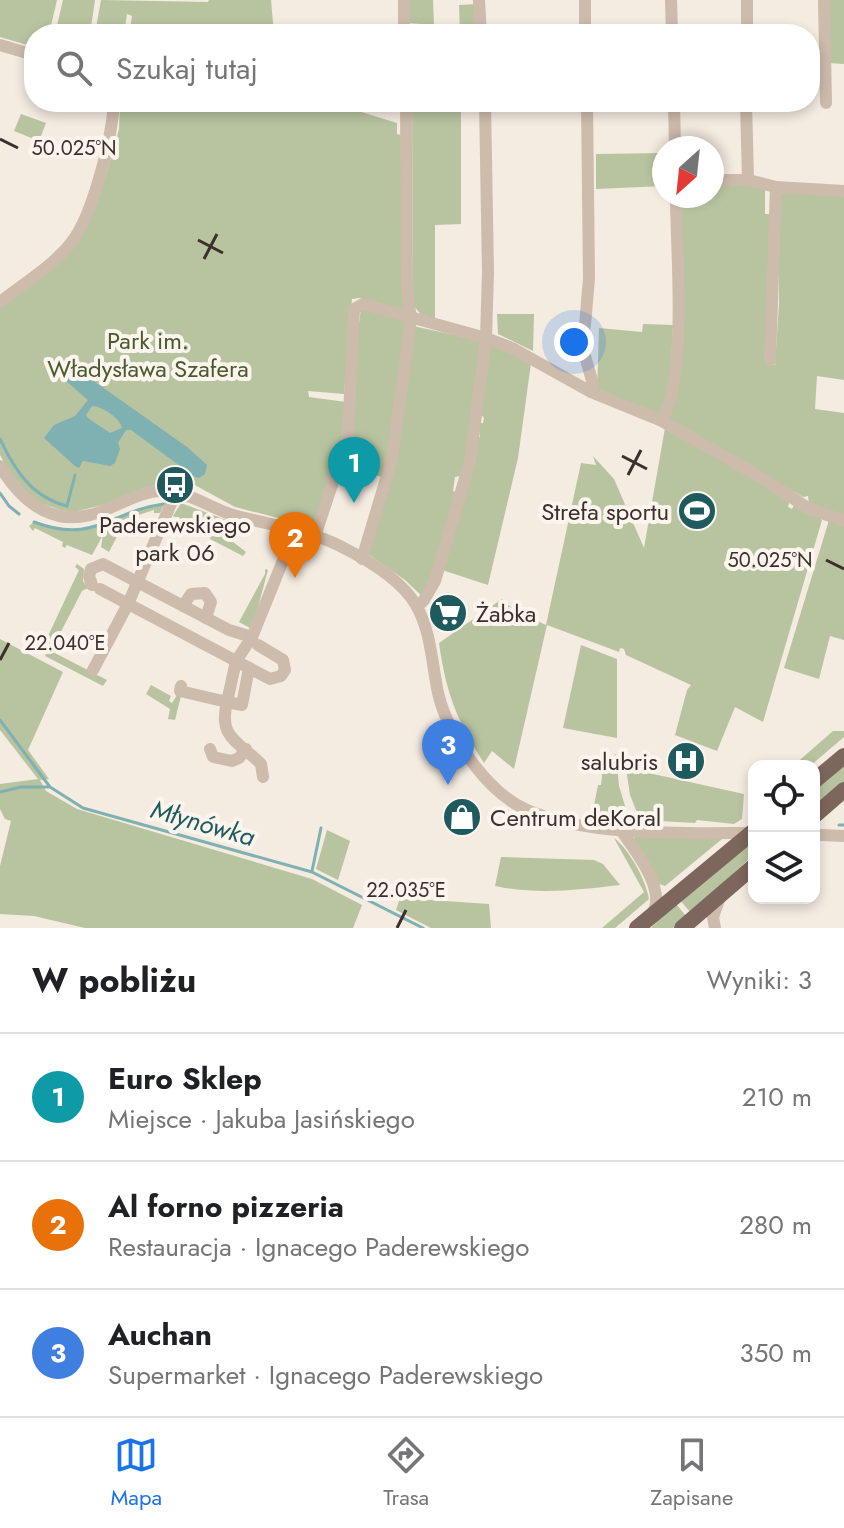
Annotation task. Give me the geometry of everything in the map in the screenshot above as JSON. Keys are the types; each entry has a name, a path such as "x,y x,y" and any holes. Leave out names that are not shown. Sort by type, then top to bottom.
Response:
{"main road":[{"path":"820,776 844,756"},
{"path":"820,811 844,790"},
{"path":"643,923 748,836"},
{"path":"682,928 748,871"}],"street":[{"path":"404,0 404,24"},
{"path":"479,0 480,24"},
{"path":"585,0 585,24"},
{"path":"671,0 672,24"},
{"path":"747,0 747,24"},
{"path":"824,0 826,103"},
{"path":"0,45 24,52"},
{"path":"0,302 62,252 76,236 107,150 113,112"},
{"path":"362,559 389,473 411,319 407,289 406,112"},
{"path":"417,607 435,581 467,478 486,338 485,112"},
{"path":"587,112 589,265 583,358 593,384 591,392"},
{"path":"674,112 675,136"},
{"path":"746,112 748,180"},
{"path":"724,180 844,191"},
{"path":"770,360 776,187"},
{"path":"662,421 669,401 676,358 676,208"},
{"path":"315,536 348,437 354,309 363,304 512,348 591,392 662,421 808,508 844,521"},
{"path":"0,466 21,497 41,510 62,516 87,516 145,493 176,492 228,513 315,536 362,559 397,583 417,607 426,631 443,710 458,740 491,785 505,798 541,815 580,825 748,832"},
{"path":"93,670 128,604 176,492"},
{"path":"263,777 263,767 224,728 223,718 236,661 255,641 295,531"},
{"path":"99,564 138,582 255,641 282,658 285,670 281,676 270,679 96,587 90,572 99,564"},
{"path":"183,606 191,594 205,593 211,602 206,618"},
{"path":"181,686 180,691 227,702 240,711 249,668"},
{"path":"210,749 213,757 232,761 246,749"},
{"path":"620,829 655,888 657,904 643,923"},
{"path":"821,835 844,836"},
{"path":"715,928 714,910 722,893"}],"green space":[{"path":"0,0 57,0 51,24 24,24 24,44 0,37"},
{"path":"63,0 95,0 91,24 57,24"},
{"path":"101,0 271,0 273,24 131,24 132,16 127,14 126,24 97,24"},
{"path":"407,0 433,0 434,24 407,23"},
{"path":"829,0 844,0 844,64 829,63"},
{"path":"477,4 478,24 460,24 459,5"},
{"name":"Park im. Władysława Szafera","path":"120,112 361,112 397,123 397,134 401,135 405,312 360,298 352,299 344,394 308,391 309,397 346,402 341,447 335,455 337,459 313,527 235,507 193,484 166,483 143,488 106,504 74,512 61,510 37,502 13,479 0,455 0,306 69,250 106,175 119,129"},
{"path":"412,112 461,112 461,224 435,225 435,320 423,317 413,305"},
{"path":"21,114 46,123 39,141 14,131"},
{"path":"652,153 652,187 596,189 596,154"},
{"path":"724,184 765,186 765,214 773,214 767,363 775,365 779,304 779,196 783,193 844,196 844,380 817,376 815,409 844,413 844,516 809,505 808,496 803,497 671,425 667,417 674,389 679,208 724,208"},
{"path":"361,308 404,320 408,326 385,478 341,465"},
{"path":"497,314 534,314 533,351 498,334"},
{"path":"643,324 673,325 670,388 659,414 597,391 599,328 642,332"},
{"path":"413,326 482,341 464,475 455,477 453,491 459,493 434,576 423,597 368,554"},
{"path":"489,343 531,363 518,458 488,585 442,570 476,439 480,437 478,423 483,423 484,418 479,412"},
{"path":"665,428 790,500 788,507 792,509 794,505 822,520 763,722 735,707 717,751 675,735 691,685 626,655 624,649 620,648 619,652 547,625 514,769 492,751 484,763 454,706 439,643 502,599 515,611 546,625 581,463 596,465 593,456 614,479 644,548"},
{"path":"181,503 229,521 234,520 228,538 246,552 243,556 173,516"},
{"path":"164,504 160,513 154,513 154,510 126,519 109,552 101,547 103,535 92,555 67,545 65,548 63,542 35,528 33,531 29,526 34,522 74,530 89,528"},
{"path":"829,520 844,523 844,640 830,636 819,679 784,668"},
{"path":"77,564 84,569 83,581 88,588 82,591 51,651 107,680 103,686 45,656 48,636 79,570 75,567"},
{"path":"265,569 268,570 252,629 239,622"},
{"path":"0,639 63,672 28,750 49,779 40,780 46,791 77,809 312,879 362,905 353,928 85,928 34,916 0,914 0,866 11,821 5,819 0,809 0,784 38,779 0,730"},
{"path":"581,645 617,659 617,738 563,728"},
{"path":"151,685 171,696 169,701 172,703 179,692 181,696 175,720 168,719 170,709 146,694"},
{"path":"833,731 844,731 844,737 817,760 800,760"},
{"path":"616,754 619,786 629,819 591,820 598,785 601,785 599,763"},
{"path":"844,762 844,784 820,804 820,782"},
{"path":"626,768 744,794 742,819 734,824 697,820 695,823 640,820 630,795"},
{"path":"327,830 350,841 338,880 316,869"},
{"path":"636,834 722,839 665,886 659,884 636,844"},
{"path":"614,838 636,866 649,899 615,928 602,928 644,892"},
{"path":"748,845 748,860 691,913 679,899"},
{"path":"501,857 594,860 603,864 620,885 542,891 495,886"},
{"path":"400,898 489,904 491,928 431,928 396,910"},
{"path":"675,903 687,917 673,928 651,928"}],"water":[{"path":"71,369 81,372 187,447 207,465 205,474 195,477 131,430 126,430 118,443 120,449 115,463 110,466 83,461 79,468 75,466 44,438 54,425 75,416 88,400 66,381 66,374","holes":["92,406 115,417 122,428 110,433 88,418 86,415"]}],"waterway":[{"path":"0,439 26,481 44,496 67,506"},
{"path":"67,506 75,475"},
{"path":"0,493 19,514"},
{"path":"34,522 72,530 88,528 164,504"},
{"name":"Młynówka","path":"0,720 50,787 83,808 312,872 423,928"},
{"path":"0,792 21,787 48,787"},
{"path":"839,825 844,825"},
{"path":"312,871 321,828"}],"place":[{"name":"Paderewskiego park 06","path":"175,485"},
{"name":"Euro Sklep","path":"354,503"},
{"name":"Strefa sportu","path":"697,511"},
{"name":"Al forno pizzeria","path":"295,578"},
{"name":"Żabka","path":"448,613"},
{"name":"salubris","path":"686,761"},
{"name":"Auchan","path":"448,785"},
{"name":"Centrum deKoral","path":"462,817"}]}
